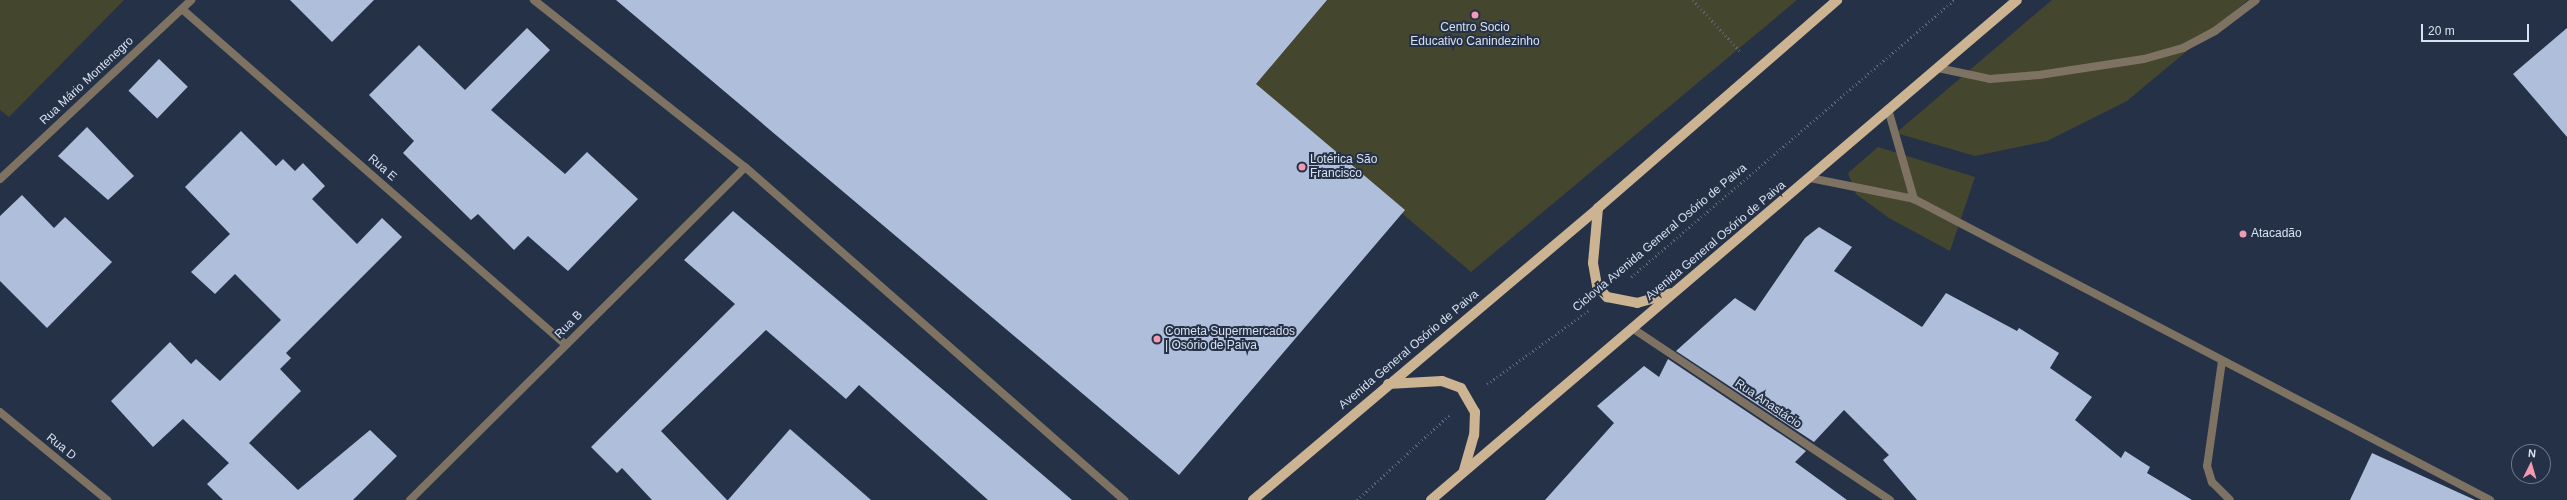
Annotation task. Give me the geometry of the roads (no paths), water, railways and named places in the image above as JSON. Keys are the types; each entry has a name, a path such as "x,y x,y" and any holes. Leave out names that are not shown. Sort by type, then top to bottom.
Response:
{"main road":[{"name":"Avenida General Osório de Paiva","path":"1253,500 1388,384 1598,208 1837,0"},
{"name":"Avenida General Osório de Paiva","path":"1431,500 2017,0"},
{"path":"1598,208 1593,263 1597,286 1607,297 1638,303 1675,291"},
{"path":"1388,384 1442,381 1461,388 1475,412 1474,435 1464,471"}],"street":[{"name":"Rua Mário Montenegro","path":"0,179 191,0"},
{"path":"534,0 745,167 1124,500"},
{"path":"1938,68 1990,80 2039,75 2144,59 2183,48 2215,31 2256,0"},
{"name":"Rua E","path":"182,9 566,346"},
{"path":"1888,109 1914,199"},
{"name":"Rua B","path":"410,500 745,167"},
{"path":"1810,178 1914,199 2490,500"},
{"name":"Rua Anastácio","path":"1632,328 1890,500"},
{"path":"2222,361 2207,466 2212,482 2230,500"},
{"name":"Rua D","path":"0,412 107,500"}],"place":[{"name":"Centro Socio Educativo Canindezinho","path":"1475,15"},
{"name":"Lotérica São Francisco","path":"1302,167"},
{"name":"Atacadão","path":"2243,234"},
{"name":"Cometa Supermercados | Osório de Paiva","path":"1157,339"}]}
